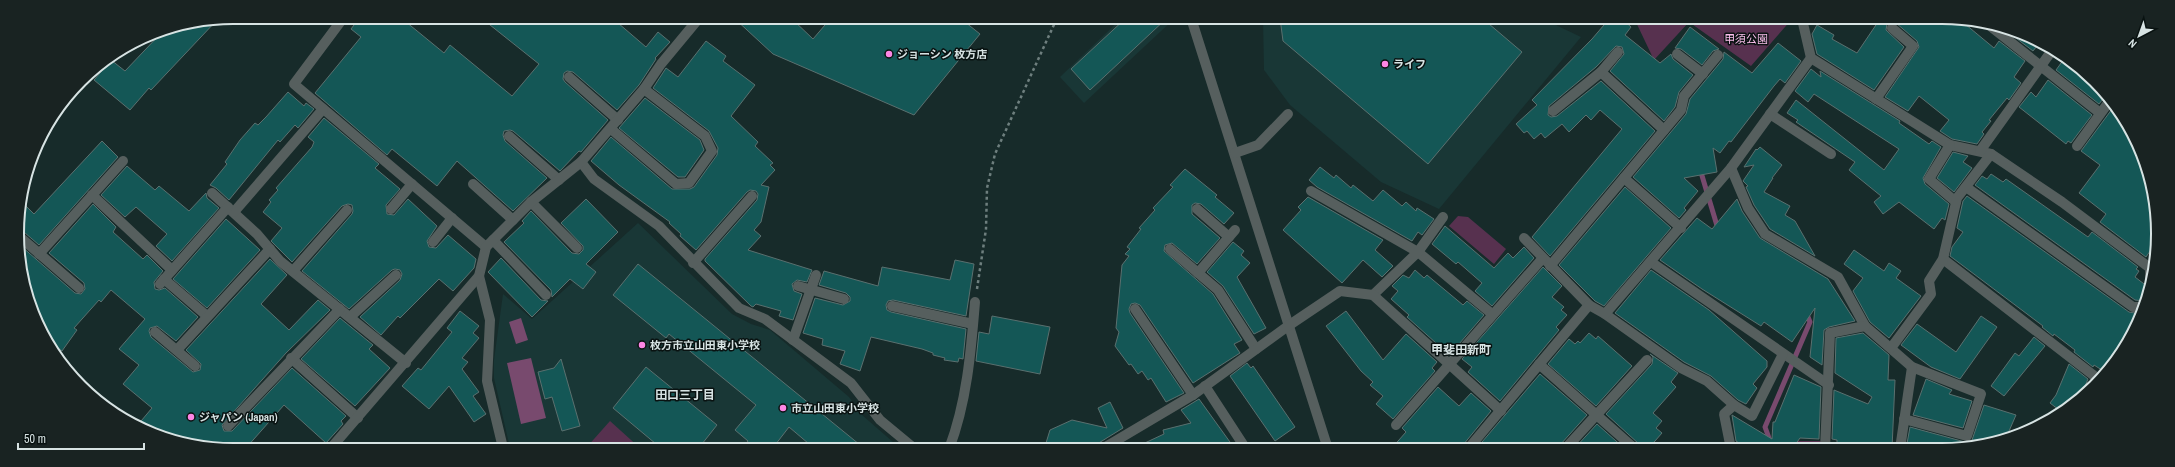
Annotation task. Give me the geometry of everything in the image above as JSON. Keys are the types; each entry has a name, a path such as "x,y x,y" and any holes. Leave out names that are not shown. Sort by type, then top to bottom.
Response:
{"street":[{"path":"339,24 294,84 452,218 489,244 546,295"},
{"path":"336,443 479,276 489,244 531,202 581,162 611,129 644,89 661,64 695,24"},
{"path":"1193,24 1326,443"},
{"path":"1803,24 1811,58 1950,145 1991,154 2062,202 2148,267"},
{"path":"1876,99 1913,46 1892,28"},
{"path":"1997,31 2100,113"},
{"path":"1553,111 1601,72 1618,52"},
{"path":"1677,54 1703,74"},
{"path":"1980,151 2049,54"},
{"path":"1550,266 1681,110 1684,96 1718,55"},
{"path":"1605,314 1731,168 1811,58"},
{"path":"1601,72 1666,128"},
{"path":"569,77 618,120"},
{"path":"611,129 676,184 689,183 712,151 705,136 644,89"},
{"path":"2077,146 2107,104"},
{"path":"206,316 162,282 231,210 323,109"},
{"path":"1235,153 1258,145 1288,114"},
{"path":"1770,114 1832,154"},
{"path":"509,136 558,180"},
{"path":"1950,145 1929,179 1956,202"},
{"path":"1891,348 1931,294 1929,281 1943,259 1956,202 1991,154"},
{"path":"39,254 123,161"},
{"path":"581,162 594,178 659,226 693,263 739,308 765,319 851,383 880,420 908,443"},
{"path":"1731,168 1748,208 1765,234 1838,277 1865,326 1912,367 1981,394 1967,436 1904,419"},
{"path":"1624,178 1680,228"},
{"path":"392,209 412,184"},
{"path":"473,184 513,220"},
{"path":"1966,187 2133,307 2138,307"},
{"path":"1311,191 1418,252 1492,314"},
{"path":"212,193 293,271 406,362"},
{"path":"92,195 172,270"},
{"path":"693,263 752,196"},
{"path":"531,202 577,248"},
{"path":"1197,209 1232,234 1198,273"},
{"path":"293,271 347,210"},
{"path":"1373,295 1418,252 1443,217"},
{"path":"433,242 452,218"},
{"path":"1524,238 1542,259 1589,305 1605,314 1681,368 1707,381 1734,405 1752,416 1786,356"},
{"path":"24,241 79,288"},
{"path":"177,350 206,316 270,249"},
{"path":"1170,249 1218,290 1256,349"},
{"path":"1396,424 1542,259"},
{"path":"1943,259 2095,376"},
{"path":"1651,262 1829,385"},
{"path":"350,317 396,275"},
{"path":"793,340 816,275"},
{"path":"479,276 490,320 488,381 502,443"},
{"path":"798,286 844,299"},
{"path":"1112,443 1192,395 1288,326 1340,291 1373,295 1501,411"},
{"path":"951,443 956,430 966,383 974,324 975,302"},
{"path":"1473,443 1589,305"},
{"path":"892,306 974,324"},
{"path":"228,426 291,358 340,309"},
{"path":"1135,309 1192,395"},
{"path":"1825,443 1830,333 1865,326"},
{"path":"155,332 195,366"},
{"path":"291,358 358,418"},
{"path":"1570,443 1647,360"},
{"path":"1539,364 1628,443"},
{"path":"1901,443 1912,367"},
{"path":"1205,386 1242,443"},
{"path":"1730,443 1724,414 1734,405"}],"path":[{"path":"975,302 986,228 987,188 995,154 1054,24"}],"shaded area":[{"path":"1116,24 1169,24 1084,103 1060,77"},
{"path":"1263,24 1554,24 1581,37 1439,209 1381,182 1290,105 1264,70"},
{"name":"枚方市立山田東小学校","path":"638,223 732,314 751,324 770,330 849,397 862,415 894,443 509,443 494,378 494,360 503,294 532,319"},
{"path":"521,318 528,340 516,344 509,322"},
{"path":"531,358 546,418 521,424 507,363"}],"green space":[{"name":"甲須公園","path":"1637,24 1687,24 1654,60"},
{"name":"甲須公園","path":"1692,24 1788,24 1751,66"},
{"path":"1458,216 1468,217 1506,249 1494,264 1449,226"},
{"path":"610,421 634,443 590,443"},
{"path":"1792,441 1821,441 1821,443 1784,443"}],"building":[{"path":"355,24 409,24 444,53 450,45 512,96 539,64 489,24 619,24 646,47 658,32 670,42 655,58 656,59 639,85 617,110 573,72 567,71 564,73 563,79 565,82 608,120 581,152 579,151 560,171 513,131 504,131 503,135 505,141 547,178 513,211 457,161 437,186 392,149 387,155 315,93 361,37 351,29"},
{"path":"740,24 797,24 813,39 826,24 968,24 980,34 914,115 773,54"},
{"path":"1120,24 1161,24 1090,90 1071,69"},
{"path":"1281,24 1489,24 1522,52 1428,164 1283,41"},
{"path":"1605,24 1628,24 1631,27 1625,35 1660,63 1671,54 1673,59 1693,75 1679,92 1675,107 1664,121 1610,71 1624,54 1622,47 1616,46 1596,67 1549,106 1548,115 1551,117 1557,116 1601,81 1655,131 1550,256 1532,237 1622,129 1600,110 1591,120 1586,115 1569,132 1562,124 1545,138 1541,133 1534,139 1527,131 1524,133 1516,124 1537,105 1532,100"},
{"path":"1877,24 1887,24 1886,30 1904,47 1874,90 1817,54 1812,34 1817,25 1834,35 1832,39 1857,53"},
{"path":"1897,24 1955,24 1967,26 1994,48 1999,41 2025,61 2014,77 2021,83 2009,100 2007,98 1989,120 1991,121 1982,132 1984,134 1977,144 1952,139 1940,131 1949,120 1919,96 1908,111 1885,97 1919,47 1917,41"},
{"path":"212,25 151,90 149,88 130,110 94,80 103,70 113,62 125,71 155,39 179,31"},
{"path":"1690,27 1719,49 1713,51 1702,65 1681,49 1675,48"},
{"path":"2015,37 2036,47 2033,51"},
{"path":"706,41 726,56 723,61 755,85 731,116 758,142 755,146 773,163 770,165 775,170 761,185 769,187 761,222 754,230 761,236 748,250 812,270 807,282 797,280 792,284 794,291 802,294 793,320 779,316 781,311 756,304 753,307 751,306 705,261 705,259 757,200 758,194 756,191 750,190 747,192 696,250 680,236 681,234 669,223 670,222 619,185 591,161 611,137 672,189 690,189 694,187 717,155 718,148 709,131 653,88 666,68 678,77"},
{"path":"1778,43 1801,61 1785,83 1780,79 1731,142 1729,141 1720,153 1713,148 1717,172 1684,178 1698,191 1684,208 1686,210 1679,218 1633,177 1686,114 1690,99 1723,59 1724,52 1752,73"},
{"path":"2062,62 2090,85 2103,99 2099,104 2056,70"},
{"path":"1811,69 1821,77 1820,71 1900,121 1899,123 1929,144 1932,141 1941,147 1923,178 1925,184 1949,204 1945,220 1942,218 1934,229 1899,202 1883,214 1874,202 1881,196 1849,170 1855,162 1796,122 1798,120 1787,113 1796,100 1884,170 1899,149 1814,94 1808,102 1795,91"},
{"path":"2048,80 2092,115 2071,143 2068,141 2066,144 2019,107 2031,92 2036,97"},
{"path":"288,92 304,106 306,103 314,109 298,128 295,125 280,142 278,140 229,200 216,188 210,185 227,164 225,162 240,140 255,123 258,125 266,117"},
{"path":"645,98 700,140 704,150 685,177 678,177 619,128"},
{"path":"2111,110 2123,129 2135,153 2144,179 2151,220 2151,247 2146,257 2100,222 2106,214 2079,193 2100,165 2081,151"},
{"path":"324,118 379,164 375,168 400,189 386,205 387,214 394,215 408,199 437,226 427,241 429,247 436,248 448,235 476,259 474,268 453,291 439,279 400,318 398,316 381,335 360,317 400,280 402,274 400,270 392,270 349,309 302,271 352,214 352,205 348,204 342,206 292,262 271,241 282,228 263,212 271,202 269,200 278,190 276,188 312,147 314,142 308,137"},
{"path":"102,141 118,157 39,245 24,232 26,206 34,214"},
{"path":"1760,147 1782,165 1764,192 1790,206 1785,215 1795,221 1815,256 1770,229 1754,205 1746,187 1748,186 1743,181 1754,165 1744,167 1756,149 1757,150"},
{"path":"1953,152 1968,156 1963,162 1972,168 1954,192 1937,178"},
{"path":"127,166 155,190 159,186 189,211 206,193 207,198 219,208 172,261 156,246 167,234 136,207 125,217 101,195"},
{"path":"1320,167 1334,178 1336,175 1351,188 1353,185 1373,201 1383,190 1402,206 1406,202 1416,211 1417,208 1434,219 1422,235 1418,232 1412,241 1317,187 1309,180"},
{"path":"1185,169 1217,195 1215,197 1234,213 1224,224 1201,204 1195,203 1192,205 1192,214 1220,238 1197,264 1172,243 1165,245 1164,251 1213,294 1242,340 1234,344 1240,353 1193,383 1140,305 1135,303 1131,304 1129,309 1130,313 1184,393 1166,402 1151,378 1148,380 1142,371 1138,374 1131,364 1129,365 1115,346 1119,332 1116,328 1122,265 1129,256 1125,254 1130,249 1127,247 1141,229 1139,228 1155,210 1153,208 1173,187 1170,185"},
{"path":"1991,174 2003,182 2006,179 2088,237 2092,232 2138,267 2136,269 2139,271 2135,277 2145,284 2140,301 2135,300 1975,185 1982,176 1987,179"},
{"path":"1625,187 1671,228 1604,306 1595,301 1559,265"},
{"path":"1967,196 2129,312 2135,313 2116,350 2101,369 2094,365 2093,367 2074,352 2075,350 2054,334 2053,336 2042,327 2043,326 1950,256 1952,247 1963,232 1957,228 1963,201"},
{"path":"1308,197 1383,240 1375,250 1393,266 1382,277 1363,260 1342,283 1283,230 1301,210 1298,207"},
{"path":"586,199 618,232 586,264 596,272 583,289 570,279 552,297 551,290 504,242 524,223 522,221 531,211 572,253 579,254 583,250 583,246 561,223"},
{"path":"1737,199 1742,211 1760,238 1828,279 1855,321 1829,327 1824,330 1822,365 1810,357 1815,308 1792,342 1764,322 1761,326 1702,289 1660,260 1697,218 1712,229"},
{"path":"93,204 116,227 113,232 143,259 147,255 163,271 154,282 155,289 159,290 165,288 198,317 176,341 157,326 150,328 149,331 151,337 193,372 200,370 201,364 186,350 270,259 287,275 261,304 289,330 318,300 330,310 286,353 222,425 224,431 232,431 292,368 346,416 341,421 343,424 326,443 284,405 250,443 220,443 179,436 141,421 152,408 123,384 139,365 119,349 145,319 111,290 101,302 99,300 74,328 77,330 62,351 58,348 52,338 35,301 28,274 24,249 75,293 81,294 85,289 84,283 49,253"},
{"path":"226,219 260,250 207,308 173,279"},
{"path":"1445,226 1494,268 1508,253 1513,258 1524,247 1534,258 1492,306 1475,291 1482,283 1458,262 1456,264 1432,244"},
{"path":"1233,242 1244,251 1241,255 1250,263 1237,277 1266,328 1254,334 1223,286 1207,272"},
{"path":"1854,250 1884,271 1889,263 1901,271 1896,278 1921,296 1889,338 1870,322 1853,291 1863,278 1844,264"},
{"path":"501,258 541,300 548,301 532,317 488,272"},
{"path":"955,260 974,264 966,316 893,300 888,301 886,305 887,310 891,312 966,329 963,359 959,358 958,362 944,360 945,358 933,355 933,353 922,349 871,337 860,371 840,364 845,351 822,345 823,339 803,333 815,298 843,305 850,301 850,297 846,293 819,285 824,271 878,286 882,267 950,280"},
{"path":"638,264 858,443 808,443 789,427 777,443 746,443 748,441 735,430 756,405 669,334 666,338 613,295"},
{"path":"1543,267 1562,286 1552,297 1564,307 1561,310 1567,315 1556,327 1559,330 1500,401 1468,372 1472,367 1462,359"},
{"path":"1415,270 1424,278 1427,275 1463,305 1467,301 1484,315 1453,351 1449,348 1446,352 1407,317 1409,315 1391,299 1398,291 1392,286 1403,275 1409,278"},
{"path":"1651,270 1709,310 1767,361 1767,367 1753,384 1757,388 1746,404 1738,400 1711,376 1684,362 1615,313"},
{"path":"460,311 479,326 473,333 479,338 462,358 468,362 462,369 479,392 473,396 486,414 474,422 449,386 429,409 402,386 418,368 421,370 452,332 447,328"},
{"path":"1346,311 1383,360 1406,334 1437,362 1432,368 1435,371 1393,419 1376,404 1383,396 1370,385 1373,382 1361,371 1326,326"},
{"path":"992,316 1050,327 1040,374 976,361 979,332 989,334"},
{"path":"1981,316 1997,327 1960,379 1931,367 1901,345 1917,324 1956,352"},
{"path":"340,318 373,345 369,349 390,368 355,406 301,359"},
{"path":"1589,333 1596,339 1598,336 1632,366 1596,406 1548,364 1569,339 1575,344 1578,341 1580,343"},
{"path":"1863,333 1889,355 1888,380 1895,380 1892,443 1837,443 1837,440 1832,439 1834,390 1868,404 1872,397 1835,373 1836,338"},
{"path":"2034,337 2045,346 2004,396 1991,386 2015,353 2019,356"},
{"path":"1650,354 1678,373 1671,382 1676,387 1653,413 1662,421 1656,428 1662,433 1653,443 1638,443 1606,414 1652,364 1653,357"},
{"path":"561,359 580,426 562,431 552,397 545,399 538,372 554,368"},
{"path":"1247,363 1251,368 1253,366 1295,427 1275,441 1230,376"},
{"path":"2069,364 2088,379 2085,387 2057,409 2050,403 2056,395"},
{"path":"646,367 717,425 703,443 655,443 613,408"},
{"path":"1540,374 1587,415 1562,443 1481,443"},
{"path":"1794,375 1821,387 1819,439 1800,438 1796,443 1739,443 1736,441 1732,415 1772,439 1773,422 1775,422"},
{"path":"1926,379 1952,390 1949,394 1972,401 1963,428 1913,415"},
{"path":"1438,387 1459,406 1471,393 1491,411 1465,443 1396,443 1406,432 1402,428"},
{"path":"1199,399 1231,443 1145,443 1164,434 1163,430 1191,423 1181,410"},
{"path":"1110,402 1123,428 1099,443 1046,443 1050,430 1072,420 1107,428 1098,408"},
{"path":"1984,405 2016,415 2009,432 1972,440"},
{"path":"1597,424 1618,443 1580,443"},
{"path":"1910,427 1964,442 1955,443 1907,443"}],"waterway":[{"path":"1700,169 1718,229"},
{"path":"1771,443 1765,427 1810,322 1806,312"}],"place":[{"name":"ジョーシン 枚方店","path":"889,54"},
{"name":"ライフ","path":"1385,64"},
{"name":"枚方市立山田東小学校","path":"642,345"},
{"name":"市立山田東小学校","path":"783,408"},
{"name":"ジャパン (Japan)","path":"191,417"}],"district":[{"name":"甲斐田新町","path":"1461,350"},
{"name":"田口三丁目","path":"685,395"}]}
